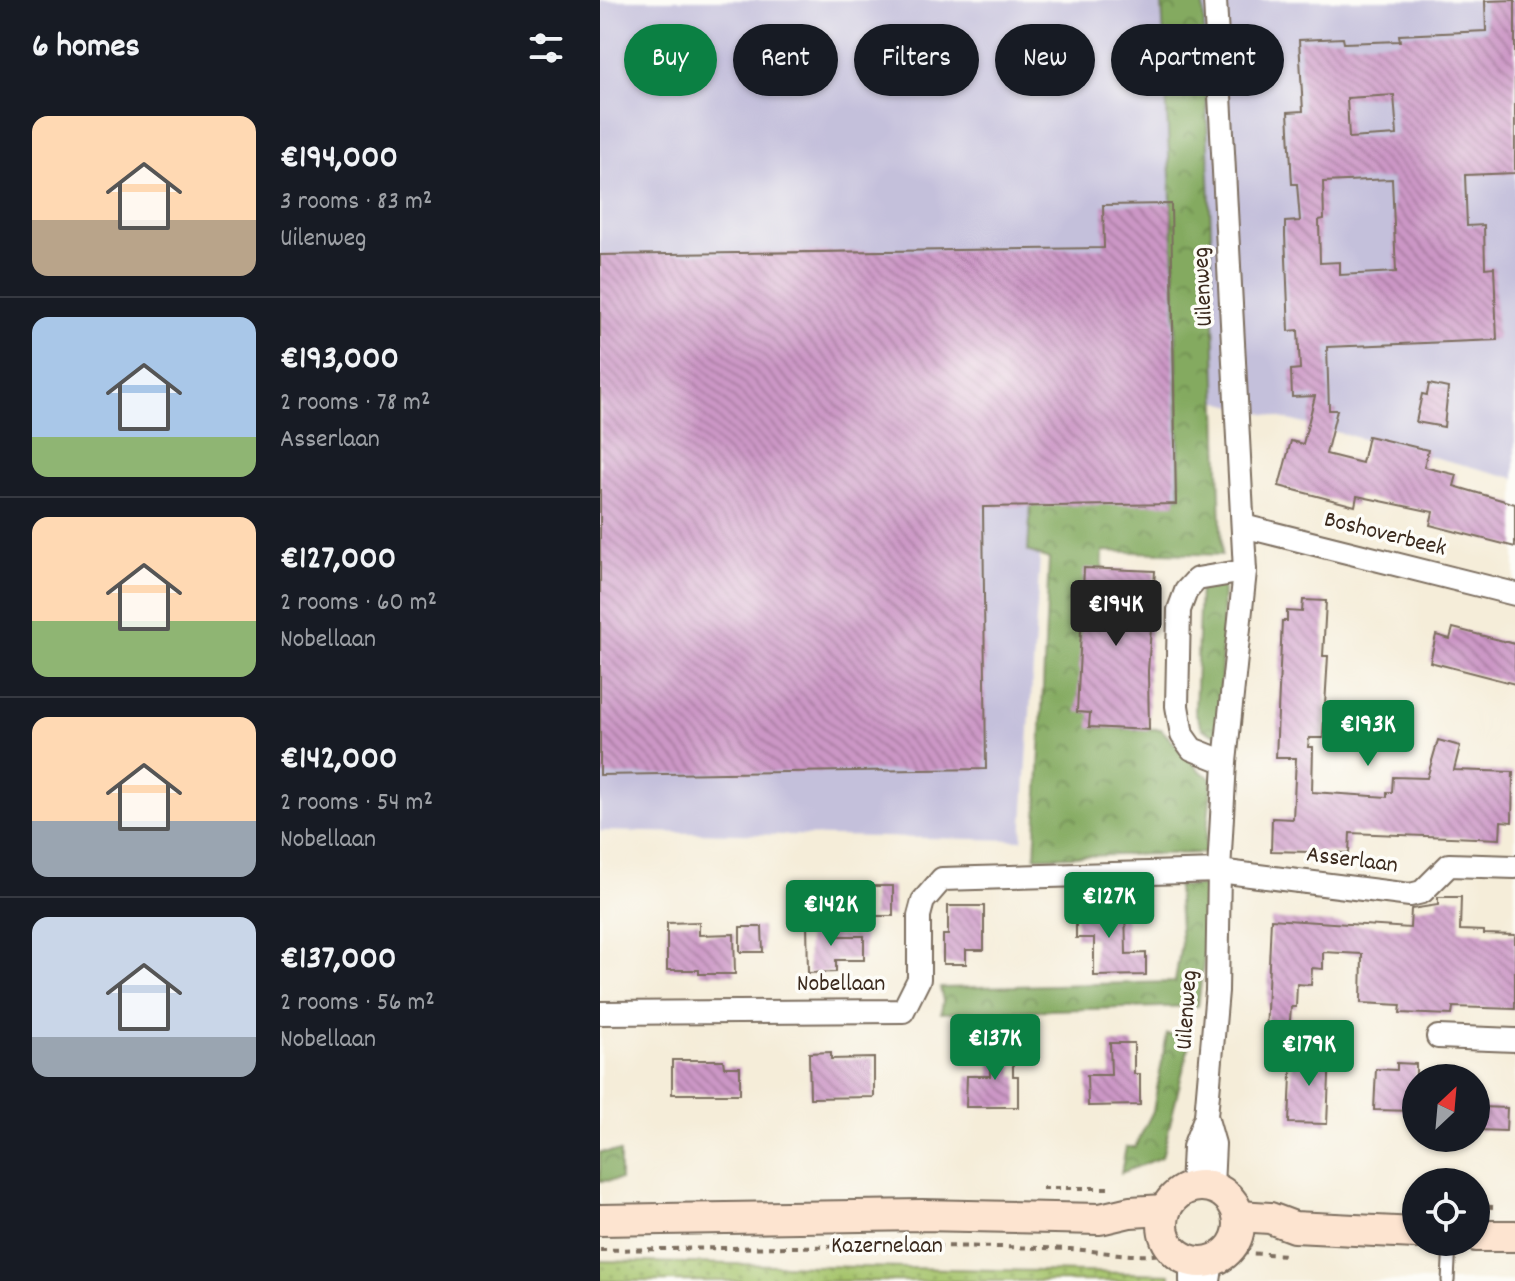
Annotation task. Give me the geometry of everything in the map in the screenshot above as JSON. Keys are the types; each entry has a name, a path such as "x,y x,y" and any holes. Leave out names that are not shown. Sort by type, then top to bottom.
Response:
{"street":[{"name":"Uilenweg","path":"1202,1187 1214,1144 1206,1116 1217,991 1219,871 1225,762 1245,571 1215,0"},
{"name":"Boshoverbeek","path":"1243,526 1515,594"},
{"path":"1225,762 1192,749 1182,735 1177,706 1179,610 1186,591 1197,579 1245,571"},
{"name":"Asserlaan","path":"1219,871 1410,895 1422,892 1449,865 1515,867"},
{"name":"Nobellaan","path":"600,1013 903,1011 919,979 919,916 923,901 942,879 1219,871"},
{"path":"1438,1037 1515,1040"},
{"path":"1202,1187 1232,1202 1206,1248 1174,1197 1202,1187"},
{"name":"Kazernelaan","path":"600,1220 922,1215 1100,1219 1130,1212 1206,1248 1272,1235 1294,1227 1402,1232"},
{"path":"1490,1236 1515,1236"}],"lane":[{"path":"1448,1281 1449,1256"}],"path":[{"name":"Kazernelaan","path":"600,1250 995,1246 1103,1250 1134,1256 1206,1248"}],"shaded area":[{"path":"600,0 1515,0 1515,478 1199,397 1201,522 1042,525 1022,840 600,831"}],"green space":[{"path":"1162,0 1203,0 1204,24 1163,24"},
{"path":"1166,96 1206,96 1222,555 1103,551 1098,728 1161,729 1200,771 1212,779 1205,853 1035,857 1049,559 1028,551 1031,505 1180,497"},
{"path":"1200,585 1223,585 1220,737 1203,729 1195,712"},
{"path":"1177,886 1213,886 1198,1006 941,1013 943,1001 940,988 1175,982 1181,943"},
{"path":"1167,1034 1191,1037 1162,1157 1121,1173 1126,1147 1135,1147 1153,1111"},
{"path":"600,1152 620,1152 620,1180 600,1181"},
{"path":"600,1261 1170,1274 1170,1281 600,1281"}],"building":[{"path":"1515,0 1515,173 1465,175 1467,226 1484,225 1485,268 1494,267 1497,340 1327,347 1329,410 1337,410 1326,454 1362,463 1368,436 1428,450 1424,467 1457,475 1454,486 1515,504 1515,547 1430,525 1433,512 1357,496 1355,506 1279,486 1291,441 1303,444 1315,396 1292,397 1291,370 1300,369 1298,330 1289,331 1285,222 1300,221 1297,184 1292,184 1288,112 1303,111 1299,40 1343,38 1344,43 1400,41 1399,35 1486,31 1485,1","holes":["1394,95 1397,135 1349,138 1347,98","1392,179 1396,272 1340,275 1340,262 1320,263 1319,220 1324,219 1323,182"]},
{"path":"1171,204 1176,504 983,507 986,769 600,775 600,255 1104,248 1103,205"},
{"path":"1429,384 1448,388 1444,427 1416,422 1422,394 1427,395"},
{"path":"1084,568 1155,571 1148,671 1149,730 1089,727 1090,713 1077,712"},
{"path":"1303,600 1326,601 1323,656 1328,656 1323,738 1309,738 1308,747 1313,747 1312,792 1387,797 1387,792 1392,792 1393,777 1427,778 1438,740 1460,746 1454,770 1513,772 1512,822 1501,821 1500,839 1350,833 1349,853 1271,851 1272,818 1293,819 1296,758 1276,758 1282,621 1287,621 1287,611 1302,612"},
{"path":"1453,628 1515,644 1515,684 1430,662 1436,635 1450,639"},
{"path":"872,886 893,886 893,916 872,916"},
{"path":"1438,897 1461,897 1460,930 1515,935 1515,1009 1453,1007 1452,1015 1400,1013 1401,1005 1361,1003 1362,954 1323,952 1323,969 1312,968 1311,985 1297,984 1296,1007 1291,1007 1289,1033 1266,1033 1271,919 1410,928 1411,909 1438,905"},
{"path":"1125,904 1126,954 1146,953 1146,975 1094,976 1094,938 1076,938 1076,905"},
{"path":"948,906 984,906 984,950 966,950 966,964 943,964 943,935 948,935"},
{"path":"699,922 699,935 734,934 735,974 667,970 667,923"},
{"path":"807,923 835,923 836,936 864,936 864,960 836,960 836,972 808,973"},
{"path":"740,927 762,927 763,952 740,952"},
{"path":"1110,1043 1134,1043 1134,1074 1140,1074 1140,1105 1088,1106 1087,1075 1111,1075"},
{"path":"990,1044 1013,1044 1013,1076 1018,1076 1018,1107 966,1107 967,1076 990,1076"},
{"path":"1292,1051 1330,1053 1327,1124 1289,1123"},
{"path":"831,1052 831,1059 874,1058 874,1097 810,1098 809,1053"},
{"path":"672,1060 723,1060 724,1067 740,1067 740,1094 672,1094"},
{"path":"1397,1063 1416,1064 1402,1064 1402,1111 1374,1110 1376,1069 1397,1070"},
{"path":"1490,1107 1507,1108 1506,1131 1490,1130"}]}
